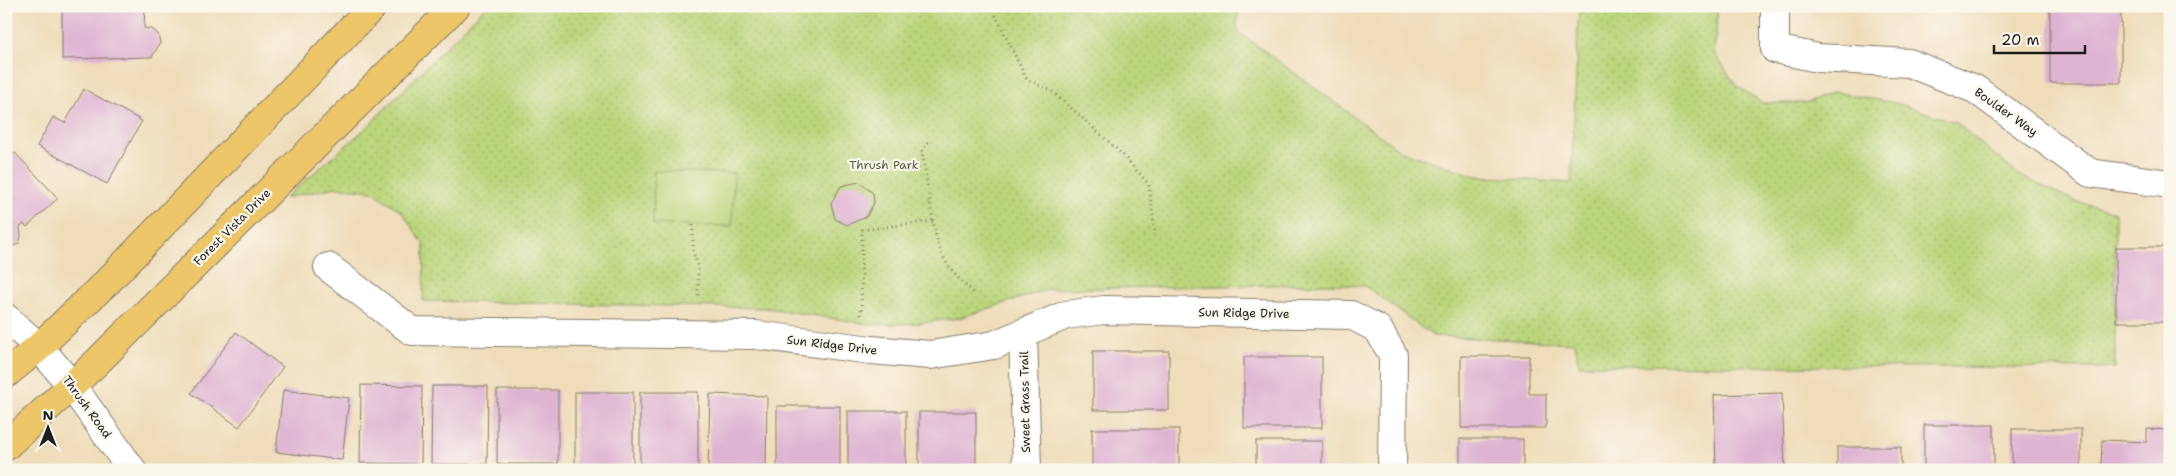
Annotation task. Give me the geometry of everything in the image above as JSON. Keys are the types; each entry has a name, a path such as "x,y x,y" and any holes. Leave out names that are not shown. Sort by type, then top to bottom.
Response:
{"main road":[{"path":"6,374 39,347 108,281 373,6"},
{"name":"Forest Vista Drive","path":"6,446 72,386 456,6"}],"street":[{"name":"Boulder Way","path":"1775,6 1775,49 1818,58 1909,62 1975,89 2090,173 2170,184"},
{"name":"Sun Ridge Drive","path":"328,267 412,331 756,335 930,356 994,345 1066,315 1104,310 1350,315 1378,329 1393,356 1392,470"},
{"name":"Thrush Road","path":"6,318 39,347 72,386 132,470"},
{"name":"Sweet Grass Trail","path":"1024,333 1027,470"}],"path":[{"path":"991,6 1027,80 1050,90 1071,108 1123,155 1149,185 1155,233"},
{"path":"928,142 922,151 938,247 950,271 976,294"},
{"path":"861,315 862,230 934,221"},
{"path":"693,225 694,252 698,266 698,299"}],"green space":[{"name":"Thrush Park","path":"486,6 1238,6 1237,31 1401,151 1477,176 1571,183 1579,6 1718,6 1714,53 1736,85 1762,103 1805,103 1834,92 1896,103 1955,122 2020,176 2075,201 2115,212 2115,368 1579,365 1575,343 1433,336 1365,286 1328,284 1049,289 959,318 920,323 874,325 767,308 423,301 424,245 402,212 372,191 336,187 285,198 365,129"},
{"path":"654,171 734,173 732,226 653,224"}],"building":[{"path":"62,6 145,6 144,28 152,29 158,34 160,43 152,57 62,59"},
{"path":"2050,9 2121,9 2121,83 2050,83"},
{"path":"84,89 142,121 107,184 37,146 53,117 65,123"},
{"path":"15,153 58,198 27,227 24,224 20,227 21,236 19,243 12,247 6,246 6,161"},
{"path":"859,182 873,193 874,203 866,217 847,225 835,219 831,203 841,186"},
{"path":"2116,247 2170,247 2170,322 2116,322"},
{"path":"236,332 283,367 239,427 191,393"},
{"path":"1093,351 1169,351 1169,410 1093,410"},
{"path":"1461,356 1529,356 1529,394 1546,394 1546,428 1461,428"},
{"path":"1244,357 1322,357 1322,428 1244,428"},
{"path":"361,385 422,386 421,464 360,463"},
{"path":"432,386 488,386 487,464 431,464"},
{"path":"283,390 349,398 342,460 276,452"},
{"path":"497,390 558,390 558,464 497,464"},
{"path":"575,392 633,392 633,470 575,470"},
{"path":"640,392 698,392 698,470 640,470"},
{"path":"1782,393 1785,470 1716,470 1714,395"},
{"path":"710,394 767,396 766,470 708,470"},
{"path":"777,406 840,406 840,470 777,470"},
{"path":"848,411 906,411 906,470 848,470"},
{"path":"919,412 976,412 976,470 919,470"},
{"path":"1924,425 1994,425 1994,470 1924,470"},
{"path":"1092,429 1179,429 1179,470 1092,470"},
{"path":"2012,429 2081,429 2081,470 2012,470"},
{"path":"2147,429 2170,430 2170,470 2101,470 2102,440 2147,442"},
{"path":"1460,439 1523,439 1523,470 1460,470"},
{"path":"1256,441 1322,441 1322,470 1256,470"},
{"path":"1837,447 1901,447 1901,470 1837,470"}]}
